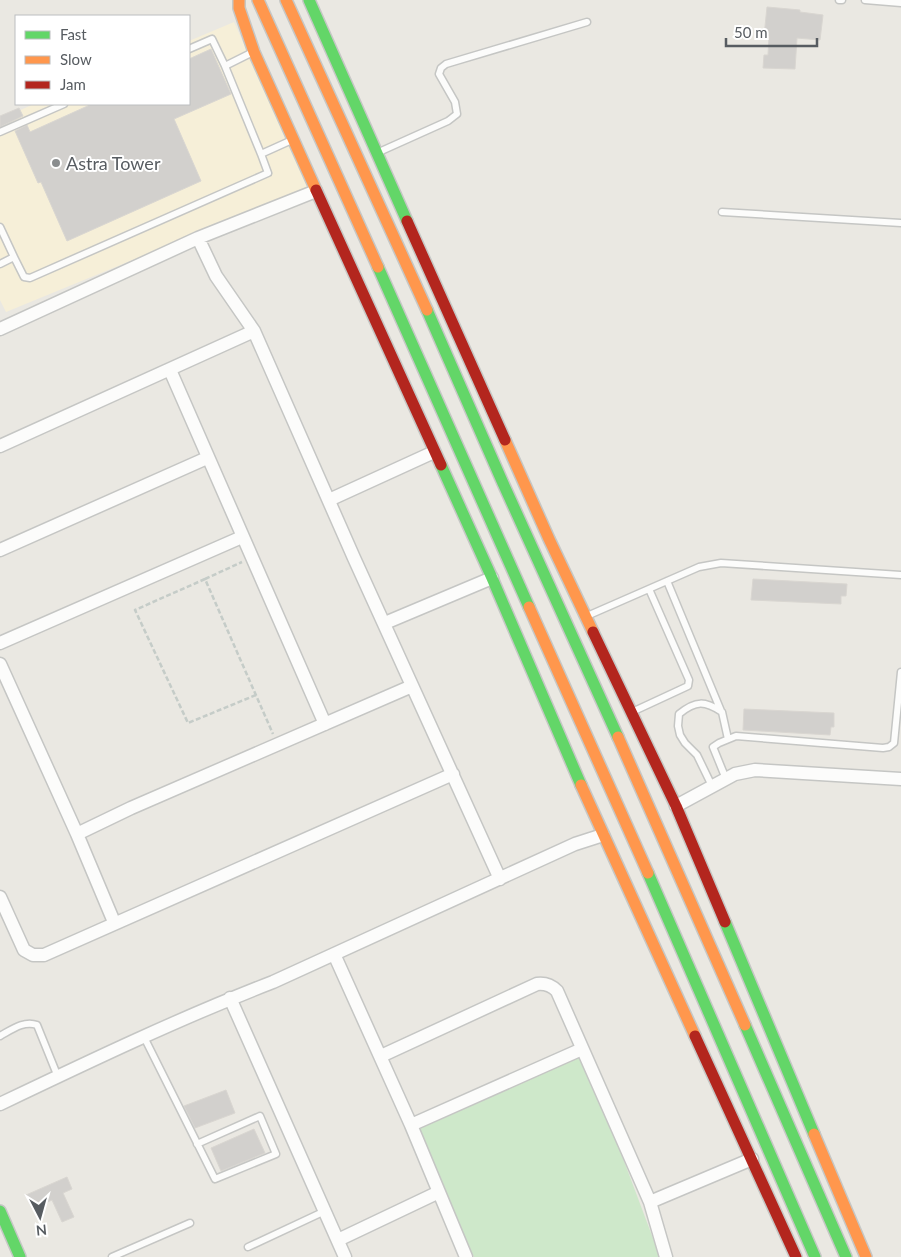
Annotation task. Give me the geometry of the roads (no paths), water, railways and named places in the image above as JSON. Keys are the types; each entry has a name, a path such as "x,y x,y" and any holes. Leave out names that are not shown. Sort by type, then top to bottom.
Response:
{"street":[{"path":"238,0 254,52 316,192 492,578 603,835 796,1257"},
{"path":"258,0 619,808 815,1257"},
{"path":"286,0 394,235 502,481 654,816 846,1257"},
{"path":"309,0 549,539 676,806 866,1257"},
{"path":"0,329 198,238 316,192"},
{"path":"198,238 216,276 254,331 500,879"},
{"path":"0,446 254,331"},
{"path":"170,370 325,724"},
{"path":"329,500 434,452"},
{"path":"0,550 207,458"},
{"path":"0,643 242,537"},
{"path":"385,623 492,578"},
{"path":"0,664 77,834 114,922"},
{"path":"77,834 131,808 412,686"},
{"path":"676,806 735,774 755,770 901,779"},
{"path":"0,897 24,950 33,955 44,955 114,922 453,774"},
{"path":"0,1104 230,998 273,982 575,844 603,835"},
{"path":"334,954 381,1056 466,1257"},
{"path":"381,1056 537,984 542,983 553,987 557,991 650,1202 666,1257"},
{"path":"230,998 345,1257"},
{"path":"411,1125 582,1049"},
{"path":"764,1068 793,1084"},
{"path":"721,1090 748,1104"},
{"path":"650,1202 752,1159"},
{"path":"338,1240 439,1192"},
{"path":"0,1211 20,1257"}],"lane":[{"path":"865,0 901,3"},
{"path":"377,153 448,122 457,114 455,102 439,74 441,68 446,64 587,22"},
{"path":"0,227 24,277 30,278 268,173 212,39 190,49"},
{"path":"224,66 254,52"},
{"path":"0,132 62,105"},
{"path":"261,154 293,140"},
{"path":"722,212 901,223"},
{"path":"0,264 14,257"},
{"path":"586,617 699,567 721,564 901,575"},
{"path":"667,581 722,712 728,739"},
{"path":"631,712 688,686 689,680 649,589"},
{"path":"726,779 713,747 736,736 889,747 894,742 901,672"},
{"path":"712,786 697,756 688,748 680,735 678,726 680,714 688,707 709,703 722,712"},
{"path":"0,1036 24,1024 32,1023 37,1026 58,1077"},
{"path":"144,1037 215,1179 276,1154 260,1116 198,1144"},
{"path":"248,1247 325,1211"},
{"path":"112,1257 190,1223"}],"place":[{"name":"Astra Tower","path":"56,163"}]}
